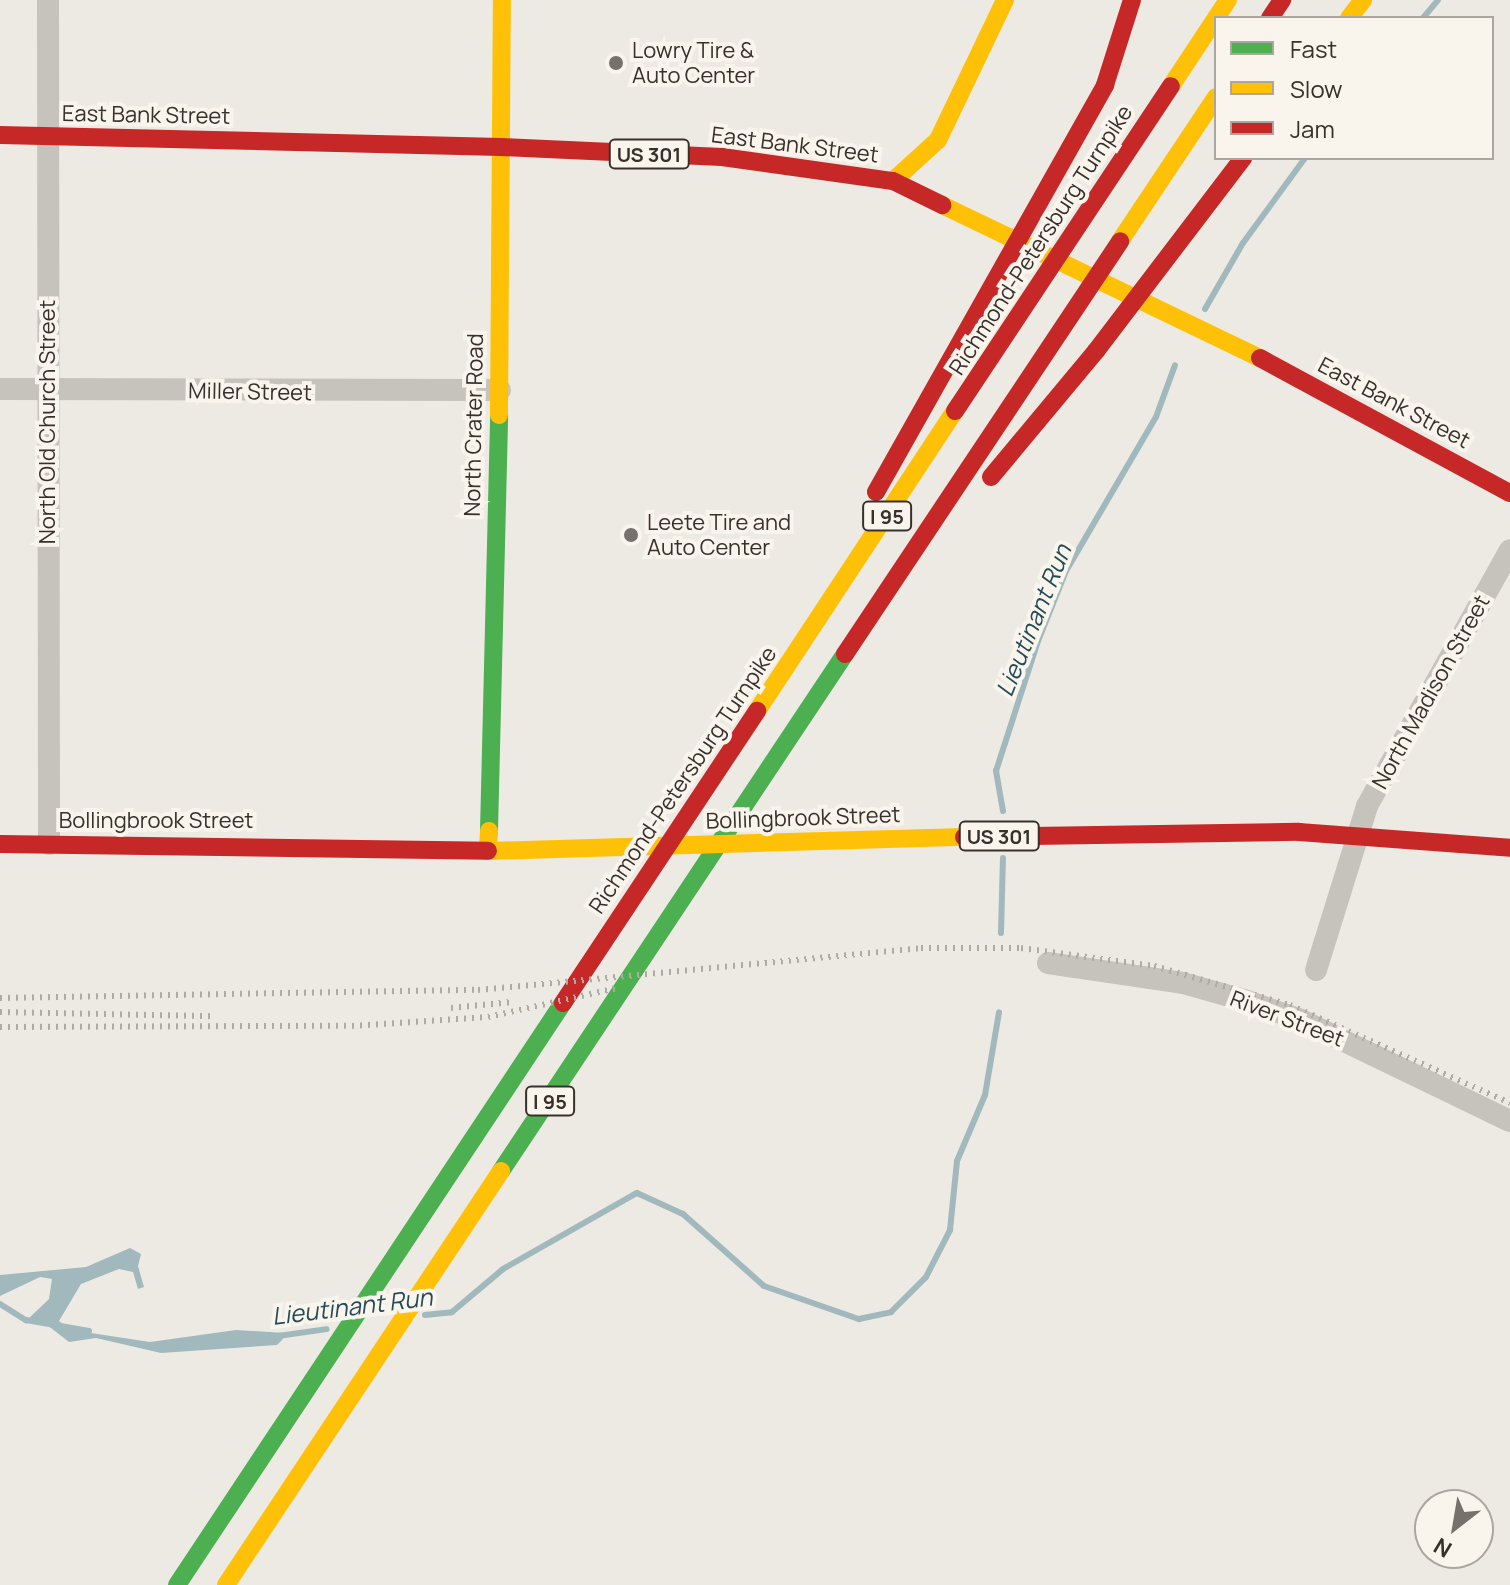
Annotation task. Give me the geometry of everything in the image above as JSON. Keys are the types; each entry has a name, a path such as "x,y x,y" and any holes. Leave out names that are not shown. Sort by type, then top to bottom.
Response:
{"main road":[{"name":"North Crater Road","path":"488,851 500,390 502,0"},
{"path":"893,181 938,140 1005,0"},
{"path":"751,720 987,289 1105,85 1132,0"},
{"name":"Richmond-Petersburg Turnpike","path":"177,1585 1214,21"},
{"name":"I 95","path":"226,1585 1214,100"},
{"name":"East Bank Street","path":"0,135 501,147 722,157 893,181 1250,353 1510,493"},
{"path":"865,627 1096,351 1241,160"},
{"name":"Bollingbrook Street","path":"0,844 488,851 1167,831 1355,835 1510,848"}],"street":[{"name":"North Old Church Street","path":"48,0 49,844"},
{"name":"Miller Street","path":"0,389 500,390"},
{"name":"North Madison Street","path":"1316,970 1355,835 1510,550"},
{"name":"River Street","path":"1048,963 1183,983 1247,1001 1301,1020 1510,1121"}],"water":[{"path":"130,1248 141,1254 138,1266 144,1287 138,1289 133,1272 119,1269 81,1284 59,1321 71,1330 150,1342 236,1330 285,1333 282,1340 277,1345 161,1353 96,1338 69,1342 42,1321 28,1319 49,1299 52,1279 40,1277 0,1296 0,1275 86,1267"}],"waterway":[{"name":"Lieutinant Run","path":"1425,16 1438,0"},
{"name":"Lieutinant Run","path":"1205,309 1243,243 1304,160"},
{"name":"Lieutinant Run","path":"1003,811 996,771 1038,641 1066,571 1156,417 1175,365"},
{"name":"Lieutinant Run","path":"1001,933 1003,858"},
{"name":"Lieutinant Run","path":"425,1315 452,1312 503,1269 637,1193 683,1214 764,1286 859,1319 891,1312 926,1277 950,1230 957,1161 985,1095 999,1012"},
{"name":"Lieutinant Run","path":"0,1304 26,1320 89,1331"},
{"name":"Lieutinant Run","path":"278,1336 327,1329"}],"railway":[{"path":"0,998 478,990 921,948 1021,948 1154,966 1290,1005 1510,1103"},
{"path":"0,1027 352,1026 488,1017 617,988"},
{"path":"451,1008 511,1002"},
{"path":"0,1012 215,1016"}],"traffic: fast":[{"path":"489,831 499,415"},
{"path":"501,1171 845,654"},
{"path":"177,1585 563,1003"}],"traffic: slow":[{"path":"499,415 502,0"},
{"path":"893,181 938,140 1005,0"},
{"path":"1217,16 1228,0"},
{"path":"1351,16 1363,0"},
{"path":"1171,86 1214,21"},
{"path":"1120,241 1214,100"},
{"path":"942,205 1260,358"},
{"path":"757,711 955,411"},
{"path":"489,831 488,851 964,837"},
{"path":"226,1585 501,1171"}],"traffic: jam":[{"path":"876,492 1105,85 1132,0"},
{"path":"1271,16 1282,0"},
{"path":"955,411 1171,86"},
{"path":"0,135 501,147"},
{"path":"501,147 722,157 893,181 942,205"},
{"path":"991,477 1096,351 1241,160"},
{"path":"845,654 1120,241"},
{"path":"1260,358 1510,493"},
{"path":"563,1003 757,711"},
{"path":"964,837 1299,832 1510,848"},
{"path":"0,844 488,851"}],"place":[{"name":"Lowry Tire & Auto Center","path":"616,63"},
{"name":"Leete Tire and Auto Center","path":"631,535"}]}
